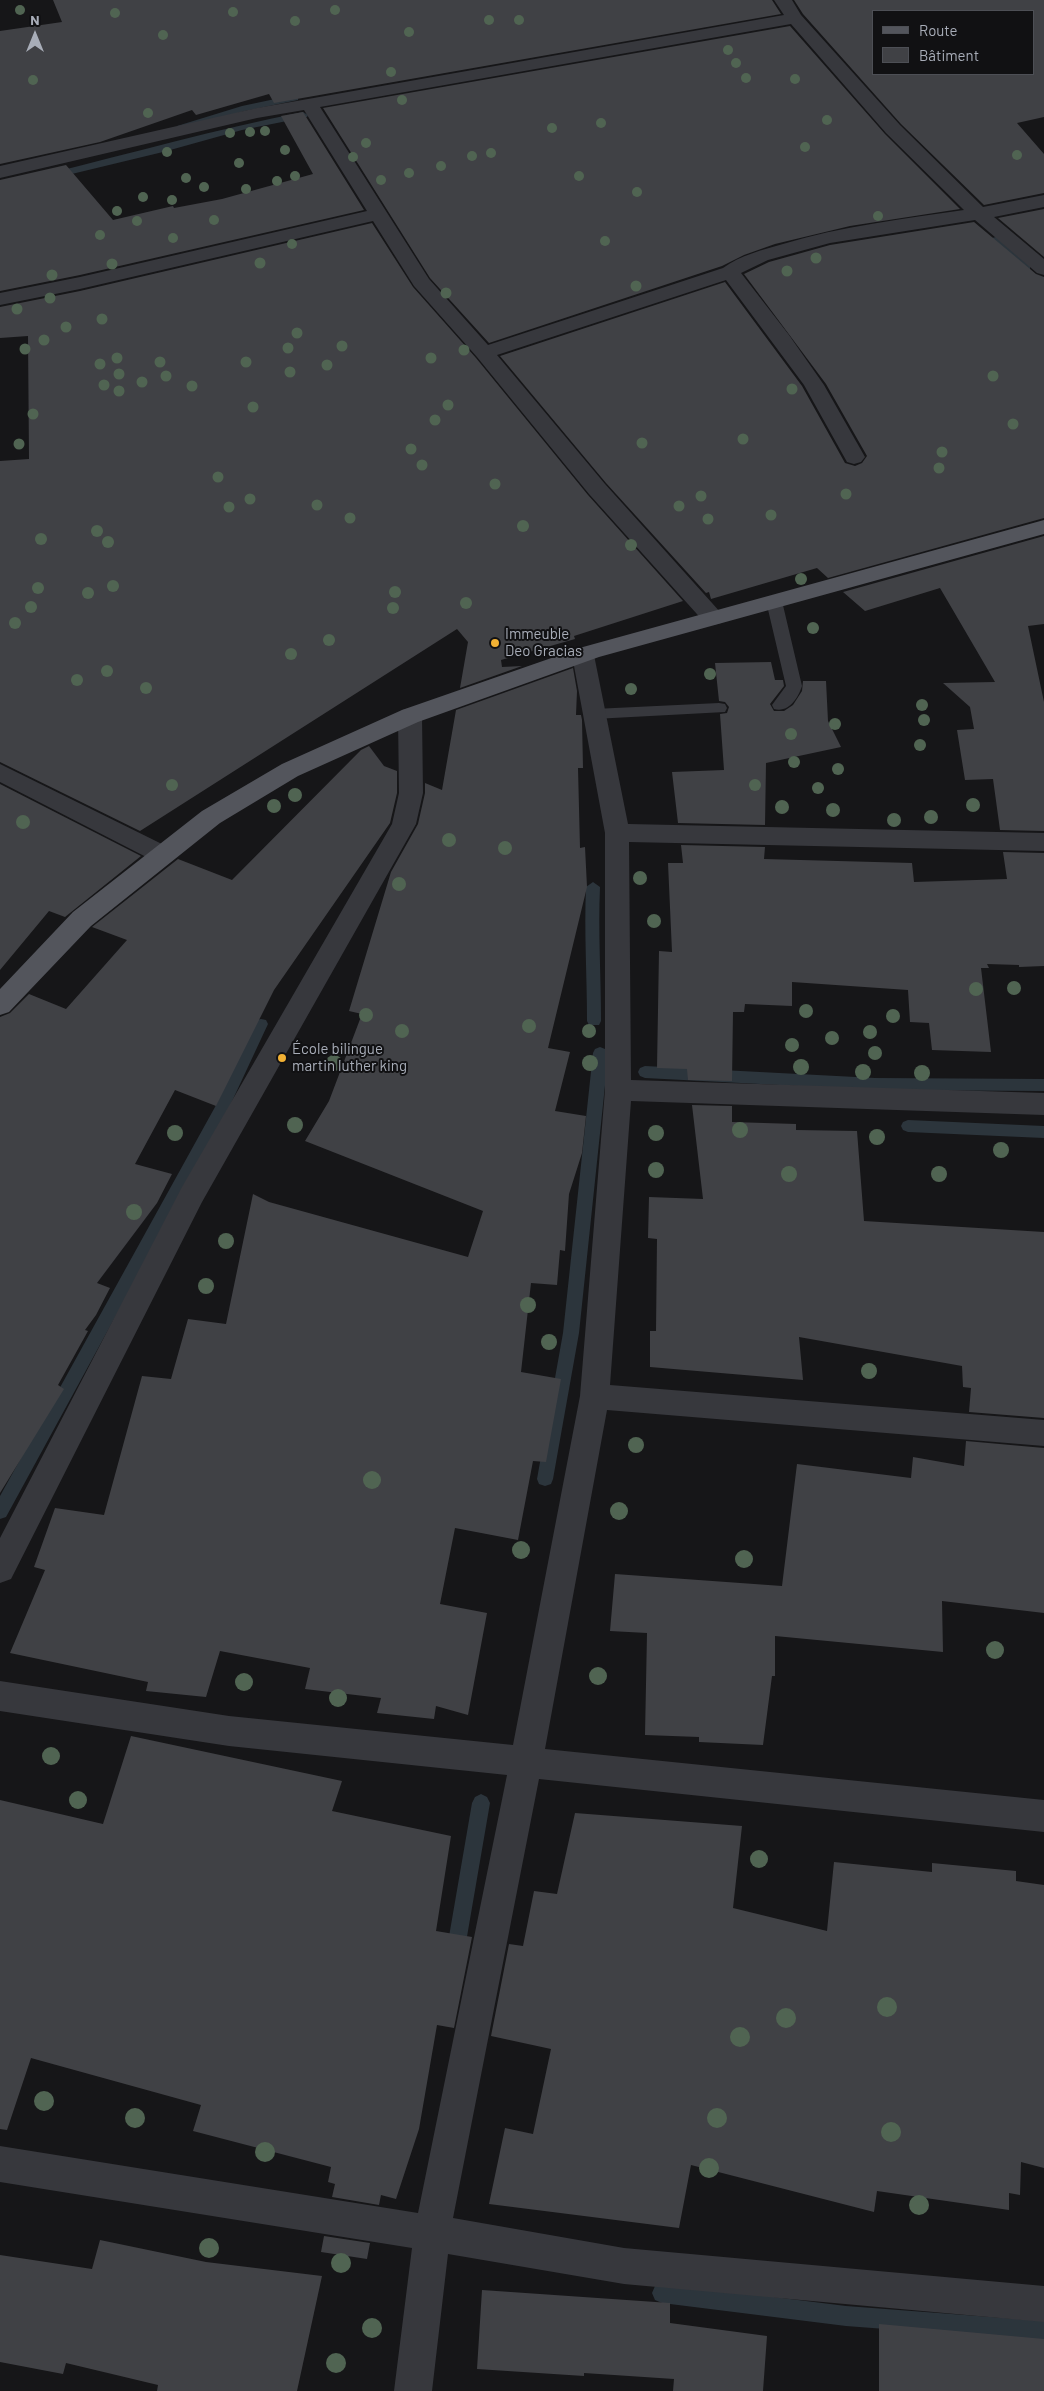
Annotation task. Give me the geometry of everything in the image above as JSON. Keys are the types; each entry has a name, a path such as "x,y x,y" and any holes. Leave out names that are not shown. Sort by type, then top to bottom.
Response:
{"main road":[{"path":"0,1005 82,919 211,817 290,770 410,716 583,655 1044,527"}],"street":[{"path":"783,0 795,18 894,129 979,214 1044,269"},
{"path":"0,172 247,115 795,18"},
{"path":"310,104 421,282 484,352 597,489 713,618"},
{"path":"484,352 619,310 730,272 740,264 753,258 801,244 874,229 979,214 1044,201"},
{"path":"0,299 80,283 379,214"},
{"path":"730,272 814,384 854,457"},
{"path":"413,2391 432,2233 526,1762 595,1396 618,1090 617,832 583,655"},
{"path":"0,1569 192,1195 404,824 411,793 410,716"},
{"path":"0,772 163,856"},
{"path":"617,832 1044,842"},
{"path":"618,1090 1044,1104"},
{"path":"595,1396 1044,1433"},
{"path":"0,1696 229,1731 1044,1816"},
{"path":"0,2164 432,2233 624,2266 1044,2304"}],"lane":[{"path":"774,601 794,686 791,694 780,705"},
{"path":"594,714 719,708"}],"building":[{"path":"53,0 772,0 781,14 274,103 269,94 196,115 192,110 100,142 0,164 0,31 62,22"},
{"path":"794,0 1044,0 1044,117 1017,123 1044,154 1044,193 984,205 901,124 803,14"},
{"path":"790,26 885,134 960,209 850,226 775,244 744,255 722,266 489,343 430,278 323,108"},
{"path":"303,112 364,210 80,275 0,291 0,180 66,165 113,220 173,206 174,208 222,199 313,174 281,116"},
{"path":"1044,209 1044,257 998,218"},
{"path":"974,222 1036,274 1044,277 1044,518 828,578 817,568 711,599 709,592 706,593 606,483 500,356 725,282 802,386 845,463 855,466 862,463 867,456 826,384 744,274 769,262 830,245"},
{"path":"372,223 413,287 476,358 588,495 683,601 574,636 575,639 501,660 502,667 522,666 460,688 468,642 457,629 140,831 0,762 0,461 29,459 28,336 0,338 0,307 80,291"},
{"path":"1044,536 1044,624 1028,626 1044,702 1044,831 1000,830 993,779 965,780 957,730 974,729 970,707 943,683 995,682 940,588 865,611 843,592"},
{"path":"771,662 775,680 783,680 784,686 770,704 774,711 784,711 793,705 802,691 803,681 826,681 828,721 841,747 766,763 765,825 678,823 672,772 724,770 720,714 727,713 729,707 725,702 719,701 715,663"},
{"path":"573,668 577,691 576,715 581,715 582,720 583,768 578,768 580,848 585,847 587,887 548,1048 570,1052 555,1111 586,1116 582,1153 569,1194 565,1251 560,1250 557,1285 531,1283 521,1372 561,1379 546,1462 533,1461 518,1540 455,1528 440,1604 487,1613 468,1715 436,1706 434,1719 377,1713 381,1698 305,1689 310,1668 220,1651 206,1697 146,1691 148,1682 10,1653 45,1570 34,1567 55,1508 104,1515 142,1376 171,1379 188,1319 226,1324 253,1194 269,1202 468,1257 483,1211 305,1141 329,1101 362,1014 349,1011 391,872 418,824 425,793 425,783 442,790 456,710"},
{"path":"369,746 384,766 397,771 397,793 390,823 274,990 216,1106 175,1090 135,1164 172,1174 157,1203 97,1283 110,1288 96,1315 85,1330 88,1331 58,1385 64,1389 0,1493 0,1017 10,1013 29,994 66,1009 127,940 92,927 178,859 232,880 361,750"},
{"path":"0,784 141,856 65,917 49,911 0,970"},
{"path":"681,845 765,847 764,859 912,863 914,882 1007,879 1003,852 1044,853 1044,966 1019,967 1019,965 987,964 989,968 981,968 991,1052 932,1050 929,1023 910,1022 908,990 792,982 792,1006 745,1004 744,1012 733,1012 732,1081 688,1080 687,1069 657,1068 659,951 672,952 668,863 683,863"},
{"path":"692,1105 732,1106 732,1122 796,1124 796,1130 857,1131 864,1221 1044,1232 1044,1418 969,1412 971,1388 963,1387 962,1366 799,1337 803,1380 650,1367 650,1331 656,1331 657,1239 648,1238 649,1197 703,1199"},
{"path":"966,1441 1044,1448 1044,1613 942,1601 943,1652 775,1636 775,1676 772,1676 763,1745 699,1742 699,1737 645,1735 647,1633 610,1631 615,1574 782,1586 797,1464 911,1478 913,1457 964,1466"},
{"path":"131,1736 342,1781 332,1811 451,1836 436,1931 472,1937 454,2028 437,2025 419,2129 396,2199 381,2195 379,2205 332,2197 335,2184 328,2182 331,2167 193,2131 201,2105 31,2058 7,2130 0,2129 0,1800 103,1824"},
{"path":"575,1813 742,1826 733,1908 827,1931 834,1862 932,1872 932,1863 1016,1871 1016,1881 1044,1885 1044,2168 1021,2162 1020,2195 1009,2193 1009,2210 877,2191 874,2212 691,2165 679,2228 489,2204 505,2128 533,2134 551,2049 491,2036 509,1944 523,1946 534,1891 557,1894"},
{"path":"324,2236 370,2243 367,2259 321,2252"},
{"path":"100,2240 206,2262 322,2276 297,2391 157,2391 158,2385 66,2363 63,2374 0,2362 0,2255 92,2269"},
{"path":"482,2290 670,2303 670,2323 767,2336 763,2391 673,2391 674,2379 584,2373 584,2376 477,2369"},
{"path":"879,2324 1044,2339 1044,2391 879,2391"}],"waterway":[{"path":"246,108 294,98"},
{"path":"182,126 241,110"},
{"path":"51,176 159,150 241,127 303,115"},
{"path":"996,240 1026,267"},
{"path":"593,887 591,936 594,964 594,1021"},
{"path":"0,1512 222,1108 261,1024"},
{"path":"545,1479 571,1333 600,1053"},
{"path":"645,1072 875,1084 1044,1085"},
{"path":"908,1126 1044,1132"},
{"path":"455,1954 481,1803"},
{"path":"662,2293 846,2316 1044,2331"}],"place":[{"name":"Immeuble Deo Gracias","path":"495,643"},
{"name":"École bilingue martin luther king","path":"282,1058"}]}
